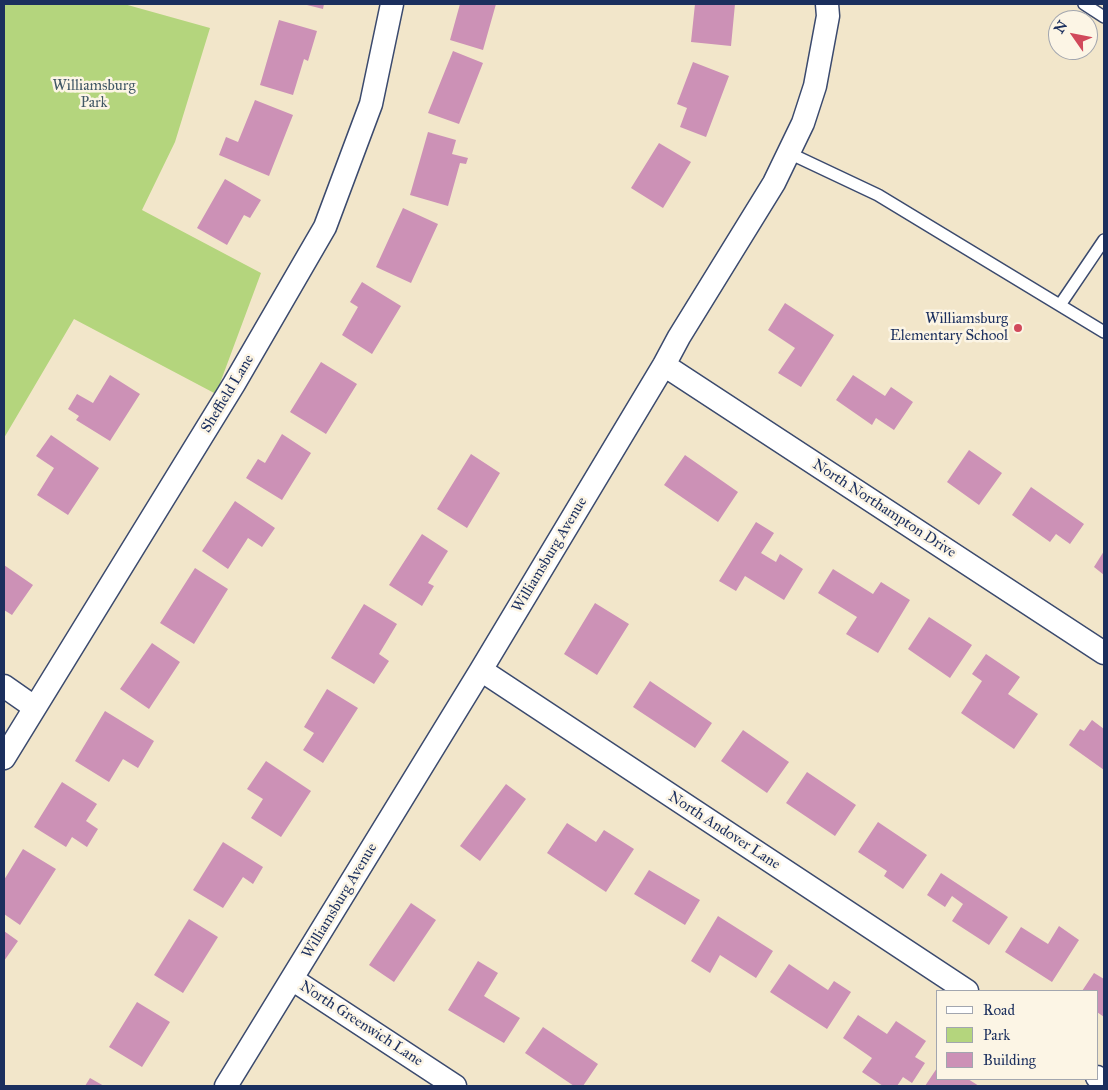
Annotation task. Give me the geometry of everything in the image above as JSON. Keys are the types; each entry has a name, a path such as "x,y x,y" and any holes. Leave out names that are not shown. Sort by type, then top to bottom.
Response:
{"street":[{"name":"Sheffield Lane","path":"4,758 234,384 325,227 371,104 392,4"},
{"name":"Williamsburg Avenue","path":"226,1086 481,670 679,337 774,183 803,123 815,86 828,16 827,4"},
{"name":"North Northampton Drive","path":"664,365 1104,652"},
{"name":"North Andover Lane","path":"481,670 966,990"},
{"path":"4,686 34,707"},
{"name":"North Greenwich Lane","path":"292,979 455,1086"}],"lane":[{"path":"1084,4 1104,17"},
{"path":"789,153 878,195 1104,332"},
{"path":"1060,306 1104,240"}],"green space":[{"name":"Williamsburg Park","path":"4,4 124,4 210,28 175,142 142,210 261,273 216,394 74,319 4,438"}],"building":[{"path":"303,4 324,4 323,9"},
{"path":"460,4 496,4 483,50 450,40"},
{"path":"695,4 735,4 731,46 691,42"},
{"path":"279,20 317,31 308,61 304,59 293,95 260,85"},
{"path":"453,51 483,63 459,124 428,113"},
{"path":"693,62 729,76 706,137 680,127 687,108 677,104"},
{"path":"255,100 293,115 269,176 219,155 226,137 238,142"},
{"path":"428,132 456,140 452,154 468,158 466,164 460,163 448,206 410,195"},
{"path":"659,143 691,162 663,208 631,188"},
{"path":"225,179 261,200 250,218 244,215 227,245 197,228"},
{"path":"403,208 438,224 411,283 376,267"},
{"path":"362,282 401,306 372,354 342,335 358,307 350,302"},
{"path":"785,303 834,335 801,387 778,373 795,348 768,330"},
{"path":"321,362 357,384 326,434 290,412"},
{"path":"110,375 140,394 110,441 76,420 79,416 68,409 77,394 93,403"},
{"path":"853,375 885,396 891,387 913,402 894,430 876,418 872,425 836,400"},
{"path":"282,434 311,453 282,500 246,478 258,459 265,463"},
{"path":"51,435 99,468 68,515 37,495 54,468 36,456"},
{"path":"969,450 1002,473 979,505 947,482"},
{"path":"471,454 500,473 467,528 437,509"},
{"path":"685,455 738,492 718,522 664,485"},
{"path":"1031,487 1084,524 1070,544 1056,534 1050,542 1012,515"},
{"path":"235,501 275,528 262,547 248,538 228,569 202,551"},
{"path":"756,522 774,533 761,553 776,562 780,554 803,569 784,600 745,576 736,591 719,581"},
{"path":"422,534 448,551 428,583 434,586 422,606 389,585"},
{"path":"1104,551 1104,575 1094,567"},
{"path":"4,565 33,585 12,615 4,610"},
{"path":"195,568 228,589 194,644 160,623"},
{"path":"833,569 873,594 881,582 910,600 878,653 846,634 857,617 818,593"},
{"path":"595,603 629,624 597,675 564,654"},
{"path":"364,604 397,624 379,654 389,661 374,684 331,658"},
{"path":"929,617 972,645 950,678 908,649"},
{"path":"152,643 180,662 149,709 120,689"},
{"path":"986,654 1020,677 1008,694 1038,714 1014,749 961,713 982,681 972,674"},
{"path":"650,681 712,723 695,748 633,707"},
{"path":"327,689 358,708 323,763 303,750 314,733 304,727"},
{"path":"105,711 154,741 138,768 123,759 109,782 75,761"},
{"path":"1092,720 1104,729 1104,770 1069,745 1080,729 1084,731"},
{"path":"743,730 789,762 767,793 721,761"},
{"path":"266,761 311,791 281,837 251,818 263,799 247,789"},
{"path":"807,772 856,805 835,836 786,803"},
{"path":"62,782 97,804 86,821 98,829 87,847 72,837 66,847 34,827"},
{"path":"506,784 526,799 480,861 460,846"},
{"path":"878,822 927,855 903,889 884,876 887,871 858,852"},
{"path":"567,823 596,842 604,830 634,849 606,892 547,853"},
{"path":"223,842 263,867 253,884 243,877 223,908 193,890"},
{"path":"23,849 56,869 20,925 4,914 4,880"},
{"path":"649,870 700,900 685,925 634,894"},
{"path":"941,873 1008,917 989,945 952,921 963,904 952,896 945,907 927,895"},
{"path":"411,903 436,920 394,982 369,965"},
{"path":"718,916 773,951 756,978 720,955 710,973 691,961"},
{"path":"189,919 218,937 183,993 154,975"},
{"path":"1059,926 1079,940 1052,982 1005,952 1021,927 1048,944"},
{"path":"4,931 18,941 4,961"},
{"path":"478,961 498,973 484,996 520,1018 504,1043 448,1010"},
{"path":"789,964 828,990 834,981 851,992 827,1029 770,992"},
{"path":"1094,973 1104,979 1104,1017 1098,1013 1098,990 1083,990"},
{"path":"137,1002 170,1022 142,1067 109,1047"},
{"path":"858,1015 887,1034 896,1021 926,1041 915,1057 925,1063 912,1083 903,1077 897,1086 883,1086 862,1072 872,1058 843,1038"},
{"path":"543,1027 598,1064 583,1086 574,1086 525,1053"},
{"path":"936,1070 936,1080 970,1080 979,1086 925,1086"},
{"path":"90,1078 104,1086 85,1086"}],"place":[{"name":"Williamsburg Elementary School","path":"1018,328"}]}
